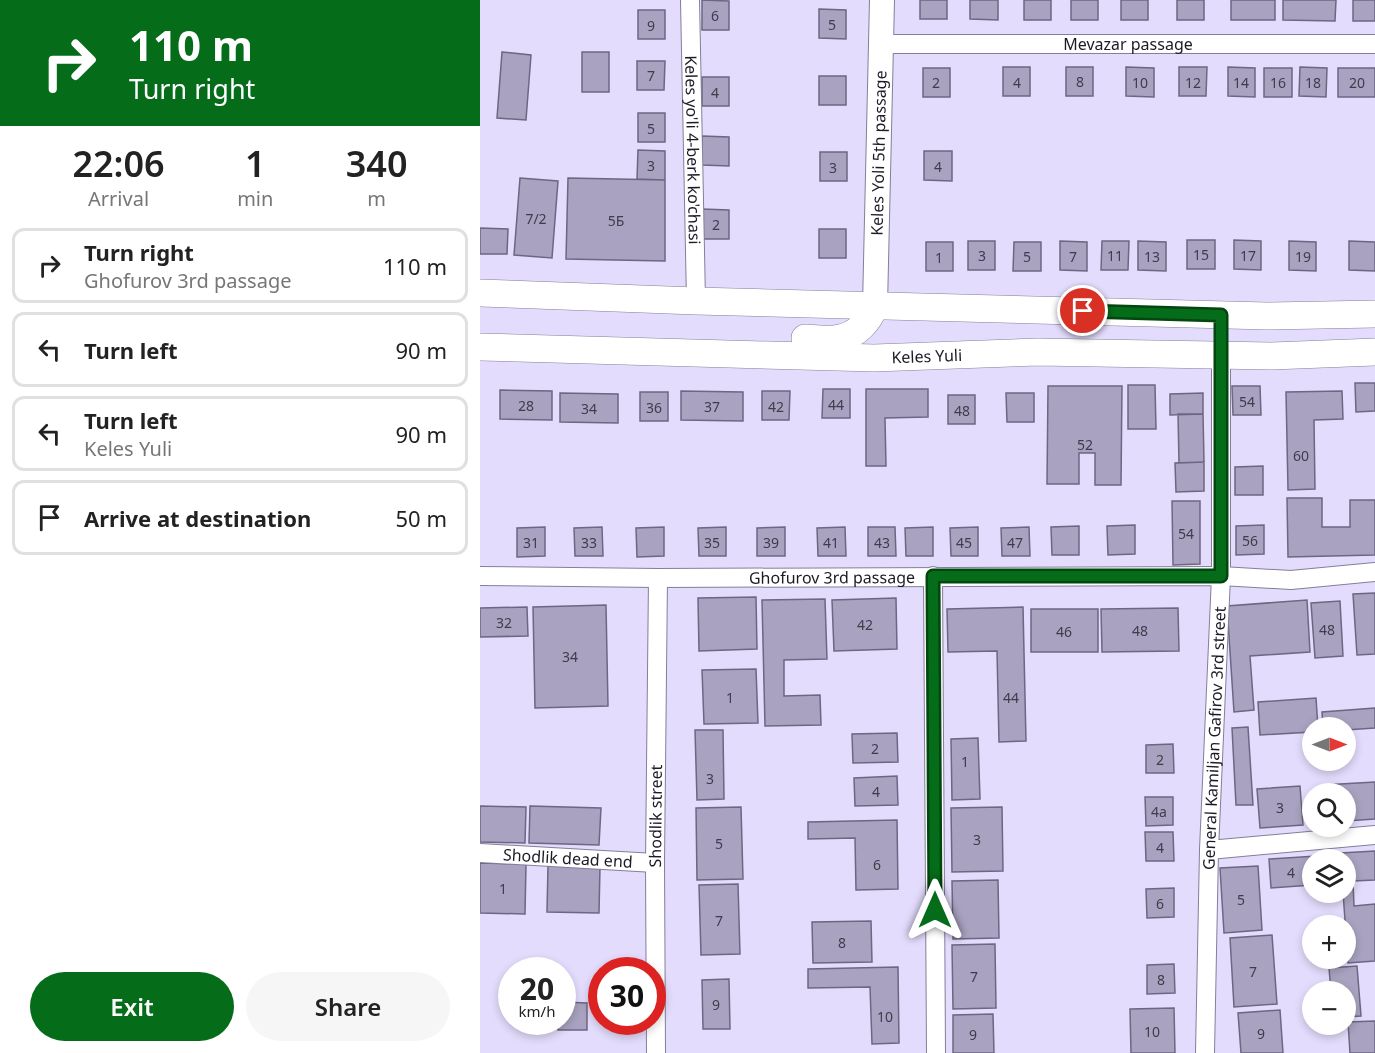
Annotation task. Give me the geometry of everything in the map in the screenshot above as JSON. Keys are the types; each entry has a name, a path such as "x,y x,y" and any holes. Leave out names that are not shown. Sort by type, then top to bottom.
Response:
{"main road":[{"name":"Keles Yoli 5th passage","path":"875,306 882,0"},
{"path":"480,293 1221,315 1375,314"},
{"path":"480,308 587,297"},
{"path":"480,339 604,333 839,339 865,324 875,306"},
{"name":"General Kamiljan Gafirov 3rd street","path":"1221,315 1221,356"},
{"name":"Keles Yuli","path":"480,347 874,358 1038,352 1221,356 1375,352"}],"street":[{"name":"Keles yo'li 4-berk ko'chasi","path":"690,0 696,301"},
{"name":"Mevazаr passage","path":"882,44 1375,44"},
{"name":"General Kamiljan Gafirov 3rd street","path":"1205,1053 1209,850 1221,576 1221,356"},
{"name":"Ghofurov 3rd passage","path":"480,576 658,578 1221,576 1291,580 1375,572"},
{"path":"933,576 936,1053"},
{"name":"Shodlik street","path":"656,1053 658,578"},
{"path":"1209,850 1375,835"},
{"name":"Shodlik dead end","path":"480,853 655,863"}],"building":[{"path":"702,0 729,1 729,30 702,30"},
{"path":"920,0 947,0 947,19 920,19"},
{"path":"970,0 998,0 998,20 970,19"},
{"path":"1024,0 1051,0 1051,20 1024,20"},
{"path":"1071,0 1098,0 1098,20 1071,20"},
{"path":"1121,0 1148,0 1148,20 1121,20"},
{"path":"1177,0 1204,0 1204,20 1177,20"},
{"path":"1231,0 1275,0 1275,20 1231,20"},
{"path":"1283,0 1336,0 1335,21 1283,20"},
{"path":"1353,0 1375,0 1375,21 1353,21"},
{"path":"819,9 846,10 846,39 819,38"},
{"path":"638,10 665,10 665,39 638,39"},
{"path":"502,52 531,55 526,120 497,118"},
{"path":"582,52 609,52 609,92 582,92"},
{"path":"637,61 665,61 664,90 637,90"},
{"path":"1003,67 1030,67 1030,96 1003,96"},
{"path":"1066,67 1093,67 1093,96 1066,96"},
{"path":"1126,67 1154,68 1154,97 1126,96"},
{"path":"1179,67 1207,67 1206,96 1179,96"},
{"path":"1228,67 1255,68 1255,97 1228,96"},
{"path":"1300,67 1327,68 1326,97 1299,96"},
{"path":"923,68 950,68 950,97 923,97"},
{"path":"1264,68 1292,68 1292,97 1264,97"},
{"path":"1338,68 1375,68 1375,97 1338,97"},
{"path":"819,76 846,76 846,105 819,105"},
{"path":"702,77 729,77 729,106 702,106"},
{"path":"638,113 665,113 665,142 638,142"},
{"path":"702,136 729,137 729,166 702,165"},
{"path":"638,150 665,151 665,180 637,179"},
{"path":"924,151 952,151 952,181 924,180"},
{"path":"820,152 847,152 847,181 820,181"},
{"path":"520,178 558,181 552,258 514,255"},
{"path":"568,178 665,180 665,261 566,259"},
{"path":"702,209 729,210 729,239 702,239"},
{"path":"480,228 508,229 507,254 480,254"},
{"path":"819,229 846,229 846,258 819,258"},
{"path":"1187,240 1215,240 1215,269 1187,269"},
{"path":"1234,240 1261,241 1261,270 1234,269"},
{"path":"968,241 995,241 995,270 968,270"},
{"path":"1060,241 1087,242 1087,271 1060,270"},
{"path":"1102,241 1129,241 1128,270 1101,270"},
{"path":"1138,241 1166,242 1166,271 1138,270"},
{"path":"1289,241 1316,242 1316,271 1289,270"},
{"path":"1349,241 1375,242 1375,271 1349,270"},
{"path":"926,242 953,242 953,271 926,271"},
{"path":"1014,242 1041,242 1041,271 1013,271"},
{"path":"1355,383 1375,383 1375,411 1356,412"},
{"path":"1128,385 1155,385 1156,429 1128,429"},
{"path":"1048,386 1122,386 1121,485 1095,485 1095,453 1079,453 1079,484 1047,484"},
{"path":"1232,386 1260,386 1261,415 1233,415"},
{"path":"823,389 850,389 850,418 822,418"},
{"path":"866,389 928,389 928,417 885,418 886,466 866,466"},
{"path":"500,390 552,391 552,420 500,419"},
{"path":"681,391 743,392 743,421 681,420"},
{"path":"762,391 790,391 789,420 762,420"},
{"path":"1342,391 1343,419 1314,420 1315,489 1288,490 1286,392"},
{"path":"640,392 668,392 668,421 640,421"},
{"path":"560,393 618,394 618,423 560,422"},
{"path":"1006,393 1034,393 1034,422 1007,422"},
{"path":"1203,393 1203,414 1170,415 1170,394"},
{"path":"948,395 975,395 975,424 948,424"},
{"path":"1178,414 1203,414 1204,462 1179,463"},
{"path":"1204,462 1204,491 1176,492 1175,463"},
{"path":"1263,466 1263,495 1235,495 1235,467"},
{"path":"1287,498 1322,498 1322,527 1350,527 1350,500 1375,500 1375,555 1288,557"},
{"path":"1172,501 1200,501 1200,564 1173,565"},
{"path":"1135,525 1135,554 1108,555 1107,526"},
{"path":"1264,525 1264,554 1236,555 1236,526"},
{"path":"1079,526 1079,555 1052,555 1051,527"},
{"path":"545,527 545,556 517,557 517,528"},
{"path":"602,527 603,556 575,556 574,528"},
{"path":"664,527 664,556 637,557 636,528"},
{"path":"726,527 726,556 699,556 698,528"},
{"path":"785,527 785,556 757,556 757,528"},
{"path":"845,527 846,556 818,556 817,528"},
{"path":"868,527 895,527 896,556 868,556"},
{"path":"933,527 933,556 906,556 905,528"},
{"path":"978,527 978,556 951,556 950,528"},
{"path":"1029,527 1030,556 1002,556 1001,528"},
{"path":"1375,593 1375,654 1357,655 1353,594"},
{"path":"756,597 757,649 699,651 698,598"},
{"path":"896,598 897,649 834,651 832,600"},
{"path":"825,599 827,659 784,660 784,696 820,695 821,725 765,726 762,600"},
{"path":"1307,600 1310,652 1250,656 1254,710 1234,712 1227,606"},
{"path":"1340,601 1343,656 1315,658 1311,603"},
{"path":"606,605 608,706 535,708 533,607"},
{"path":"527,607 528,636 480,637 480,608"},
{"path":"1023,607 1026,741 999,742 997,651 948,652 947,609"},
{"path":"1178,608 1179,651 1102,652 1101,609"},
{"path":"1031,609 1098,609 1098,652 1031,652"},
{"path":"756,669 758,723 704,724 702,670"},
{"path":"1316,698 1317,717 1302,717 1302,733 1260,735 1258,702"},
{"path":"1375,708 1375,728 1356,729 1356,717 1322,717 1322,712"},
{"path":"1248,727 1253,805 1236,805 1232,728"},
{"path":"695,730 723,730 724,799 697,800"},
{"path":"897,733 898,762 853,763 852,734"},
{"path":"978,738 980,799 952,800 951,739"},
{"path":"1173,744 1174,773 1146,773 1146,745"},
{"path":"897,776 898,805 855,806 854,778"},
{"path":"1375,782 1375,819 1356,820 1356,783"},
{"path":"1300,786 1302,825 1260,828 1257,789"},
{"path":"1145,797 1173,797 1173,825 1146,826"},
{"path":"480,806 526,807 525,843 480,842"},
{"path":"530,806 601,808 599,845 529,843"},
{"path":"741,807 743,879 697,880 696,808"},
{"path":"1002,807 1003,871 952,872 951,808"},
{"path":"897,820 898,889 856,890 855,838 808,839 808,822"},
{"path":"1145,832 1173,832 1174,861 1146,861"},
{"path":"1375,851 1375,880 1356,881 1356,852"},
{"path":"1302,857 1302,886 1271,888 1269,859"},
{"path":"480,863 526,864 525,914 480,913"},
{"path":"548,866 600,867 599,913 547,912"},
{"path":"1258,866 1262,930 1224,933 1220,868"},
{"path":"998,880 999,938 953,939 952,881"},
{"path":"738,884 740,954 701,955 699,885"},
{"path":"1174,888 1174,917 1147,918 1146,889"},
{"path":"1344,903 1354,903 1354,906 1375,904 1375,961 1356,962 1356,915 1345,915"},
{"path":"871,921 872,962 813,963 812,922"},
{"path":"1272,935 1277,1004 1234,1007 1230,938"},
{"path":"995,944 996,1008 953,1009 952,945"},
{"path":"1174,964 1175,993 1147,994 1147,965"},
{"path":"1356,966 1361,1016 1356,1016 1356,981 1330,981 1329,969 1356,969"},
{"path":"898,967 899,1043 872,1044 870,987 808,988 808,969"},
{"path":"729,979 730,1029 703,1029 702,980"},
{"path":"576,1003 587,1003 587,1030 576,1030"},
{"path":"1174,1008 1175,1053 1131,1053 1130,1009"},
{"path":"1280,1010 1283,1053 1241,1053 1238,1013"},
{"path":"993,1014 994,1053 953,1053 953,1015"},
{"path":"1375,1021 1375,1053 1350,1053 1349,1035 1356,1035 1356,1022"}],"route":[{"path":"935,910 933,576 1221,576 1221,315 1083,311"}]}
